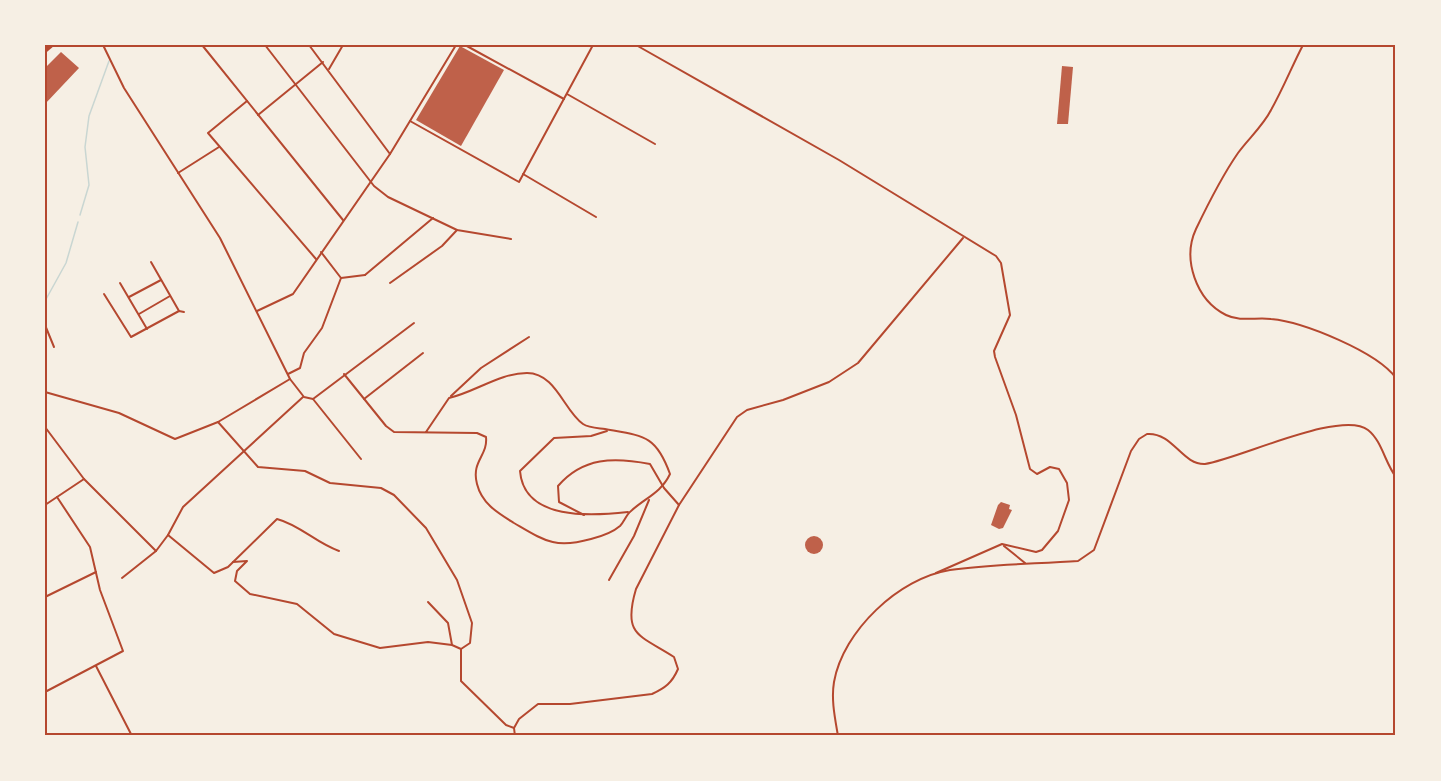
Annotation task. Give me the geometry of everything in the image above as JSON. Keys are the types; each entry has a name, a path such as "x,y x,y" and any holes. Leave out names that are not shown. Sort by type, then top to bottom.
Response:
{"main road":[{"path":"45,51 52,45"}],"street":[{"path":"103,45 124,88 220,238 290,379 304,397 313,399 361,459"},
{"path":"202,45 343,220"},
{"path":"206,49 212,45"},
{"path":"266,45 370,180 388,196 457,230 511,239"},
{"path":"309,45 390,154"},
{"path":"329,69 343,45"},
{"path":"257,311 293,294 390,154 456,45"},
{"path":"465,45 564,99"},
{"path":"410,121 519,182 593,45"},
{"path":"636,45 839,160 963,238 996,256 1001,263 1010,315 994,351 1018,423 1030,469 1037,474 1055,466 1059,469 1069,491 1069,500 1058,531 1042,550 1036,552 1002,544 936,573 881,604 853,638 841,657 832,695 838,736"},
{"path":"1303,45 1271,110 1231,164 1196,231 1191,249 1193,277 1206,298 1225,315 1235,318 1270,319 1308,328 1376,358 1396,378"},
{"path":"258,115 323,62"},
{"path":"567,94 655,144"},
{"path":"247,101 208,133 316,260"},
{"path":"178,173 220,146"},
{"path":"523,174 596,217"},
{"path":"341,278 365,274 433,218"},
{"path":"390,283 442,246 457,230"},
{"path":"515,736 514,728 519,719 538,704 570,704 652,694 665,689 673,680 678,669 674,657 642,640 630,622 630,607 636,589 679,505 737,417 747,410 783,400 829,382 858,363 963,238"},
{"path":"321,252 341,278"},
{"path":"151,262 179,311"},
{"path":"288,374 300,368 304,353 322,328 341,278"},
{"path":"129,297 162,280"},
{"path":"120,283 147,329"},
{"path":"104,294 131,337 179,311 184,312"},
{"path":"139,314 170,296"},
{"path":"313,399 414,323"},
{"path":"45,325 54,347"},
{"path":"426,432 449,398 481,368 529,337"},
{"path":"364,399 423,353"},
{"path":"344,374 394,432 477,433 486,437 487,446 476,463 477,483 483,499 496,511 540,538 567,546 598,537 619,527 630,512 663,488 670,474 663,453 651,439 586,426 573,416 566,401 544,378 529,373 507,376 468,394 449,398"},
{"path":"45,392 119,413 175,439 218,422 290,379"},
{"path":"122,578 156,551 168,535 183,507 244,454 304,397"},
{"path":"218,422 244,454 258,467 305,471 330,483 381,488 394,495 426,528 457,580 472,623 470,643 461,649"},
{"path":"936,573 1078,561 1089,556 1100,537 1131,451 1139,439 1147,434 1165,438 1193,461 1205,464 1324,428 1356,424 1371,432 1396,477"},
{"path":"45,427 84,479 156,551"},
{"path":"610,430 591,436 565,435 554,438 519,471 521,487 530,498 556,510 586,516 630,512"},
{"path":"586,516 559,502 558,486 567,476 588,463 626,459 650,464 663,488 679,505"},
{"path":"45,504 84,479"},
{"path":"45,692 123,651 110,620 90,547 57,497"},
{"path":"609,580 633,537 649,498"},
{"path":"168,535 214,573 233,562 277,519 290,523 315,540 339,551"},
{"path":"1002,544 1027,565"},
{"path":"233,562 247,561 237,572 235,580 250,594 297,604 334,634 380,648 428,642 453,645 461,649"},
{"path":"45,597 96,572"},
{"path":"428,603 448,622 453,645"},
{"path":"461,649 461,681 506,725 514,728"},
{"path":"96,666 132,736"}],"building":[{"path":"460,46 504,70 461,146 416,120"},
{"path":"61,52 79,68 45,104 45,68"},
{"path":"1062,66 1073,67 1068,124 1057,124"},
{"path":"1001,502 1010,505 1009,509 1012,510 1003,528 999,529 991,525"},
{"path":"810,536 818,536 823,541 821,552 810,554 805,549 805,541"}],"waterway":[{"path":"80,215 89,185 85,147 89,116 109,61"},
{"path":"45,301 66,263 78,222"}]}
